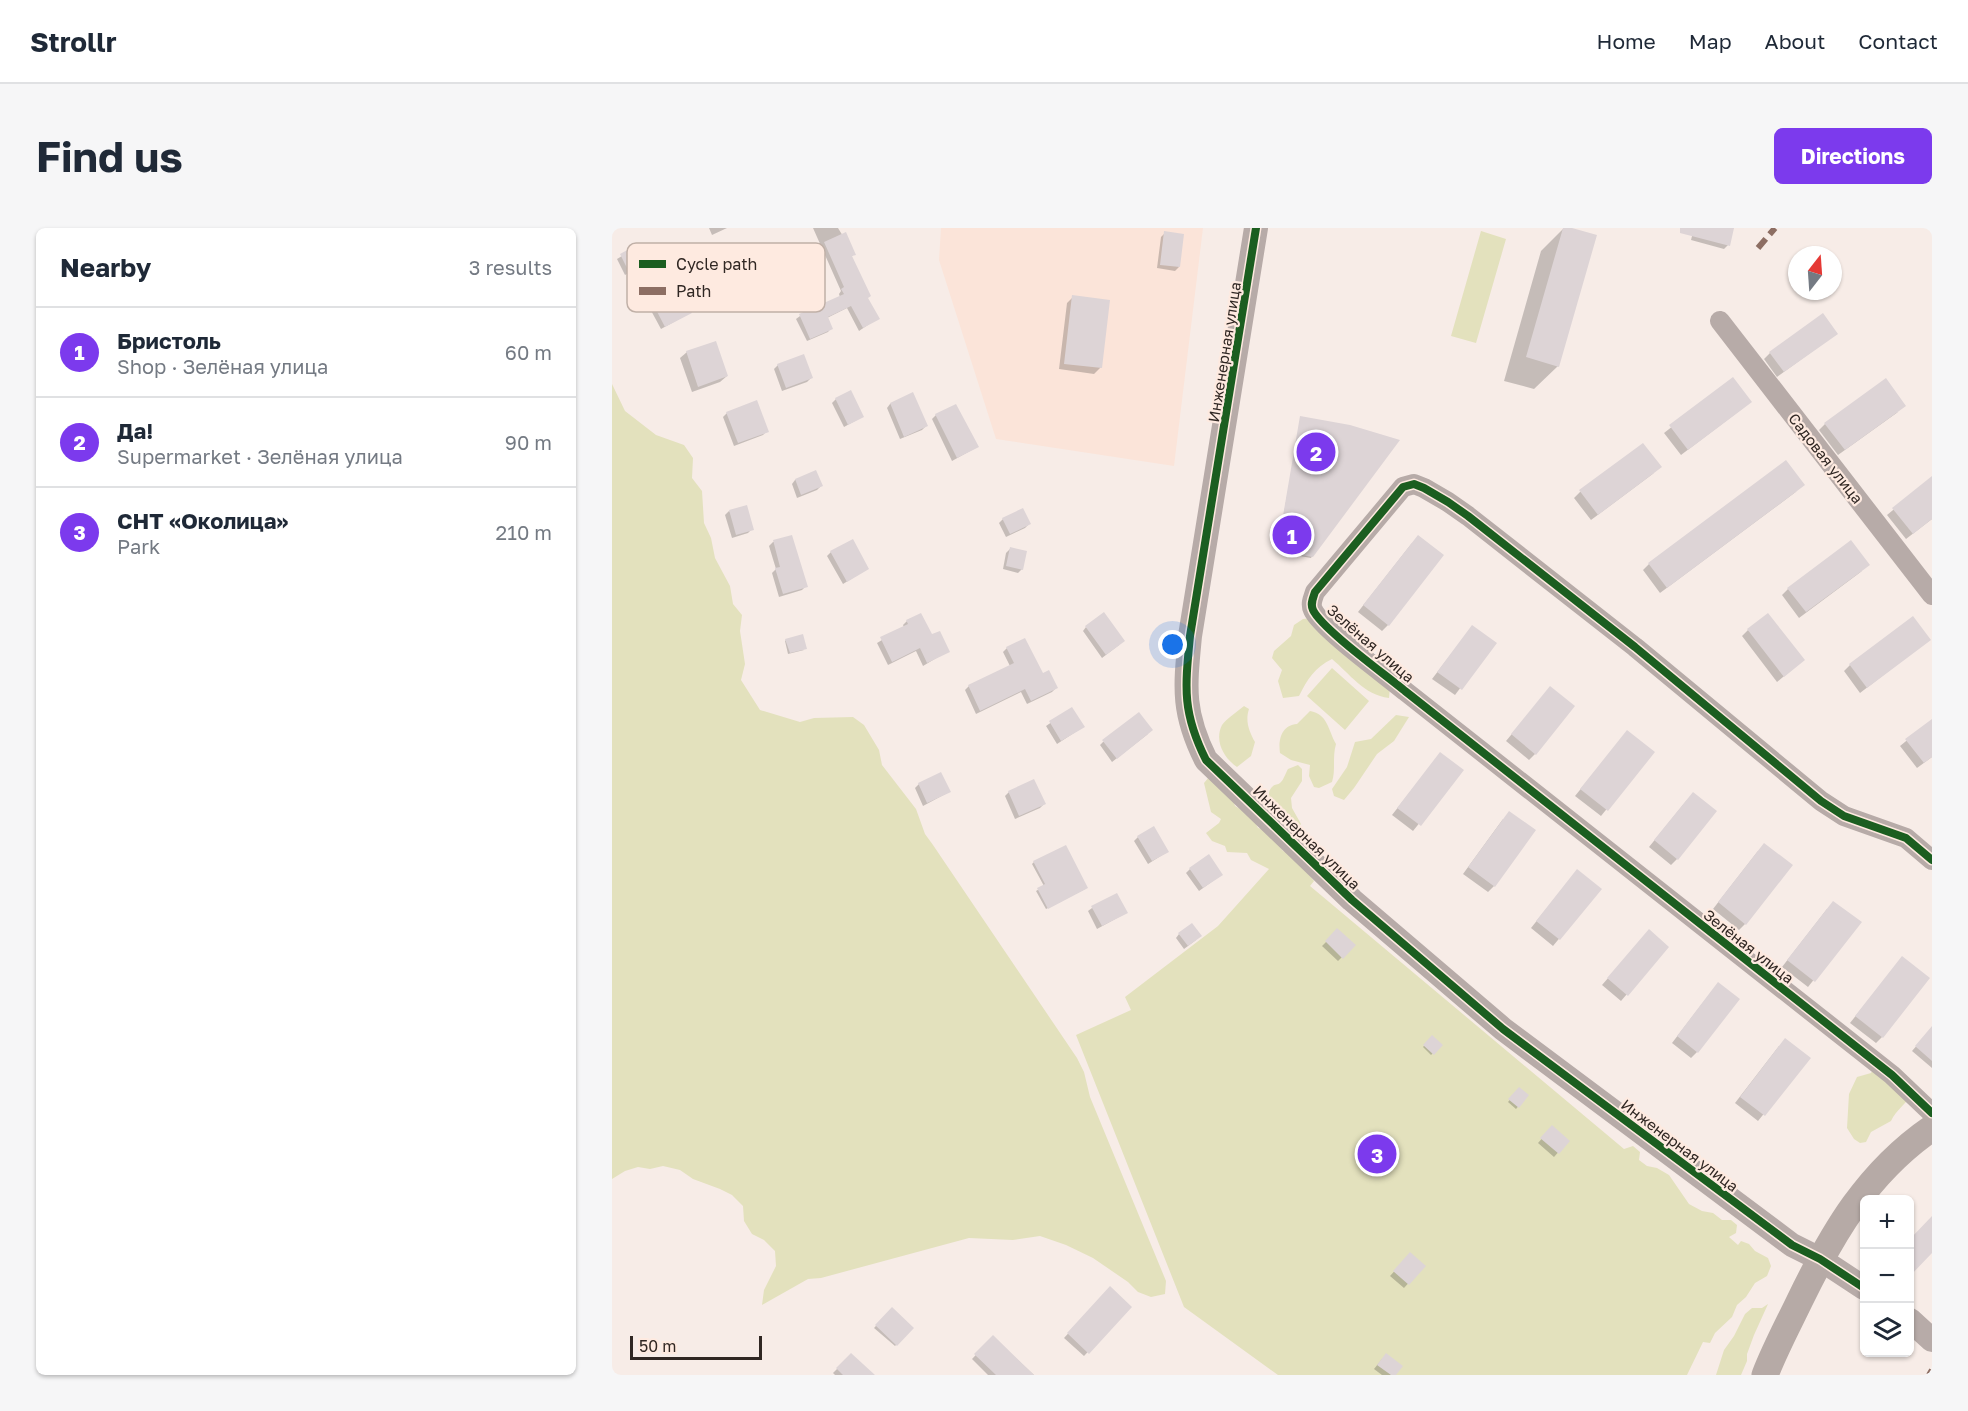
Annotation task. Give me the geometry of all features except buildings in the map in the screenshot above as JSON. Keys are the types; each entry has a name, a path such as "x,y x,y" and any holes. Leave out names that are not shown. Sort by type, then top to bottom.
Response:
{"main road":[{"path":"1765,1375 1820,1259 1861,1195 1895,1157 1932,1128"}],"street":[{"name":"Инженерная улица","path":"1256,228 1190,636 1185,694 1196,739 1206,760 1352,900 1503,1029 1792,1245 1820,1259 1860,1285"},
{"name":"Садовая улица","path":"1720,321 1932,595"},
{"name":"Зелёная улица","path":"1932,860 1906,838 1844,816 1821,801 1533,566 1448,502 1424,488 1414,484 1403,487 1316,592 1312,601 1314,611 1326,626 1405,691 1892,1075 1932,1113"},
{"path":"1914,1324 1932,1340"}],"shaded area":[{"path":"941,228 1203,228 1174,466 996,439 939,260"},
{"path":"1481,231 1506,239 1476,343 1451,336"},
{"path":"612,384 625,411 656,435 684,445 693,458 692,478 702,491 704,523 711,538 715,558 730,586 733,604 742,615 740,631 745,664 741,680 760,710 800,722 814,718 853,717 864,725 879,750 882,765 916,809 925,834 1077,1058 1084,1072 1090,1097 1166,1281 1165,1294 1151,1297 1138,1292 1128,1282 1093,1258 1040,1236 1013,1240 969,1238 821,1278 808,1279 762,1305 764,1290 776,1266 775,1251 764,1240 752,1234 744,1221 743,1206 732,1195 693,1179 680,1170 663,1166 650,1169 638,1167 625,1171 612,1179"},
{"path":"1312,618 1390,687 1389,698 1372,693 1332,659 1312,674 1299,696 1283,698 1278,681 1282,670 1272,658 1274,651 1291,636 1294,625 1303,619"},
{"path":"1332,668 1369,701 1345,730 1307,696"},
{"path":"1244,706 1249,709 1248,726 1255,742 1251,756 1237,767 1224,754 1219,737 1222,725"},
{"path":"1310,711 1321,715 1336,744 1332,782 1319,788 1314,787 1309,776 1310,765 1291,760 1280,753 1282,734"},
{"path":"1396,715 1409,717 1394,741 1377,754 1344,800 1334,796 1332,789 1347,767 1355,742 1371,739"},
{"path":"1298,765 1302,769 1302,781 1291,798 1292,808 1301,824 1297,829 1276,810 1269,798 1269,792 1272,787 1282,781 1288,769"},
{"path":"1209,777 1232,796 1235,806 1252,816 1258,828 1269,831 1283,851 1293,854 1314,881 1310,886 1624,1149 1633,1146 1640,1152 1639,1160 1669,1175 1689,1204 1702,1211 1713,1213 1722,1220 1731,1220 1737,1225 1736,1233 1729,1237 1738,1245 1741,1241 1749,1244 1755,1251 1768,1258 1771,1266 1767,1276 1755,1283 1746,1297 1737,1305 1732,1317 1715,1333 1710,1343 1703,1342 1687,1375 1278,1375 1184,1307 1076,1035 1131,1010 1125,997 1218,926 1269,869 1251,860 1247,853 1227,852 1225,846 1212,841 1206,833 1221,819 1211,812 1204,783"},
{"path":"1876,1064 1913,1093 1891,1121 1871,1132 1866,1142 1860,1143 1854,1139 1847,1128 1849,1094 1857,1077 1871,1073"},
{"path":"1768,1304 1754,1335 1741,1375 1716,1375 1724,1350 1745,1314 1752,1308 1762,1308"}],"marked path":[{"path":"1758,248 1775,228"},
{"path":"1929,1375 1932,1370"}],"cycle path":[{"path":"1256,228 1188,654 1189,713 1206,760 1352,900 1503,1029 1792,1245 1820,1259 1860,1285"},
{"path":"1932,860 1906,838 1844,816 1821,801 1635,647 1468,516 1424,488 1414,484 1403,487 1315,592 1313,610 1341,640 1892,1075 1932,1113"}],"place":[{"name":"Да!","path":"1316,452"},
{"name":"Бристоль","path":"1292,535"},
{"name":"СНТ «Околица»","path":"1377,1154"}]}
